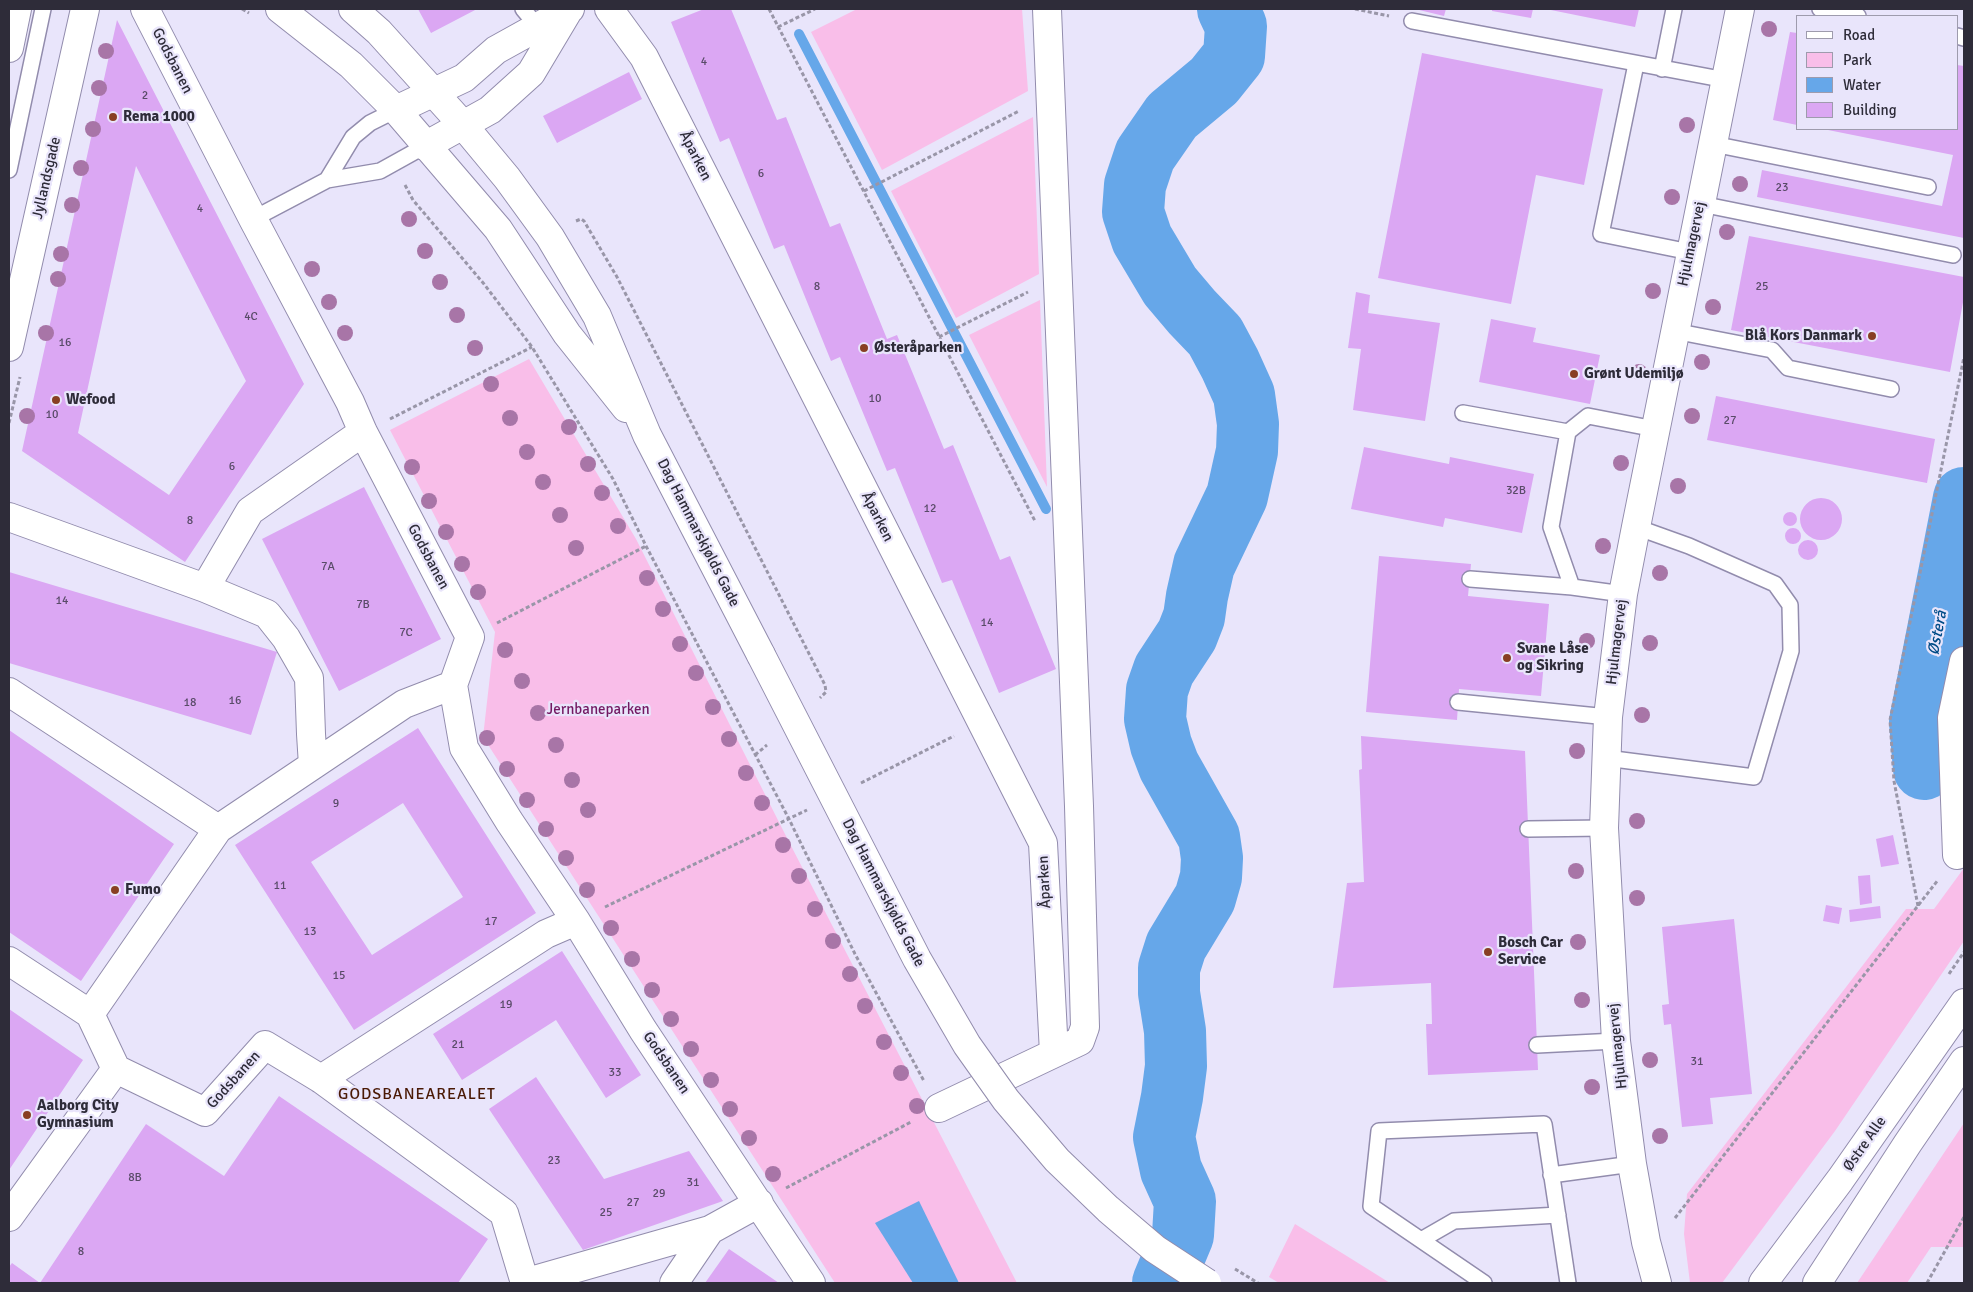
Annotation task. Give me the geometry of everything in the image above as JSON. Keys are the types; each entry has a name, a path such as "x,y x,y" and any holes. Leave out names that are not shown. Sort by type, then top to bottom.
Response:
{"street":[{"path":"9,48 17,9"},
{"name":"Jyllandsgade","path":"9,347 86,9"},
{"name":"Godsbanen","path":"145,9 470,637 453,685 464,748 510,822 576,921 643,1030 811,1283"},
{"name":"Dag Hammarskjølds Gade","path":"280,9 351,66 396,110 498,229 566,334 648,435"},
{"name":"Dag Hammarskjølds Gade","path":"353,9 379,32 435,92 507,178 550,237 597,316 648,435 917,959 967,1045 1006,1100 1057,1160 1108,1209 1148,1243 1207,1283"},
{"name":"Åparken","path":"609,9 644,57 1043,844 1054,1053"},
{"path":"938,1108 1080,1041 1085,1027 1079,815 1047,9"},
{"name":"Hjulmagervej","path":"1657,1283 1646,1242 1632,1164 1616,1041 1604,828 1608,717 1623,594 1674,331 1740,9"},
{"path":"396,110 464,78 531,18 569,10"},
{"path":"426,146 490,110 531,73 569,10"},
{"path":"205,588 250,511 363,432"},
{"path":"9,517 205,588 267,614 286,638 310,678 310,734 313,765"},
{"path":"1957,855 1952,718 1964,661"},
{"path":"90,1014 218,829 404,704 453,685"},
{"path":"9,692 218,829"},
{"path":"320,1080 546,934 576,921"},
{"path":"9,960 90,1014 116,1069 12,1206"},
{"name":"Østre Alle","path":"1763,1283 1840,1180 1964,1003"},
{"name":"Godsbanen","path":"116,1069 205,1112 265,1045 320,1080 504,1214 524,1283 710,1230 759,1203"},
{"path":"1817,1283 1964,1061"},
{"name":"Godsbanen","path":"674,1283 710,1230"}],"lane":[{"path":"9,170 43,9"},
{"path":"1662,69 1674,9"},
{"path":"1820,9 1853,15"},
{"path":"1412,21 1726,80"},
{"path":"1636,64 1601,234 1690,252"},
{"path":"327,180 353,137 370,123 396,110"},
{"path":"1713,144 1928,187"},
{"path":"253,219 327,180 380,171 426,146"},
{"path":"1701,204 1953,254"},
{"path":"1674,331 1772,350 1788,368 1891,389"},
{"path":"1463,413 1568,432"},
{"path":"1572,587 1551,527 1568,432 1588,416 1655,429"},
{"path":"1606,758 1754,777 1791,651 1790,605 1775,584 1688,546 1636,527"},
{"path":"1470,579 1572,587 1623,594"},
{"path":"1458,702 1608,717"},
{"path":"1528,829 1604,828"},
{"path":"1536,1045 1616,1041"},
{"path":"1484,1283 1371,1206 1379,1131 1544,1124 1568,1283"},
{"path":"1551,1175 1632,1164"},
{"path":"1422,1240 1454,1221 1558,1214"}],"path":[{"path":"769,9 1038,526"},
{"path":"778,27 815,9"},
{"path":"1355,9 1412,21"},
{"path":"865,191 1050,94"},
{"path":"401,159 403,182 413,200 484,284 532,347 613,479 789,819 855,954 938,1108 759,1203"},
{"path":"573,222 584,221 617,277 825,685 826,692 820,698"},
{"path":"941,337 1057,277"},
{"path":"363,432 532,347"},
{"path":"1918,906 1894,781 1890,720 1964,357"},
{"path":"470,637 646,546"},
{"path":"860,791 858,783 981,722"},
{"path":"755,755 767,745"},
{"path":"576,921 816,806"},
{"path":"1646,1242 1666,1229 1671,1223 1957,855"},
{"path":"1928,1283 1964,1217"},
{"path":"1235,1268 1258,1283"}],"green space":[{"path":"857,9 1022,9 1028,91 882,170 811,32"},
{"path":"1033,117 1039,274 956,318 891,191"},
{"path":"1040,300 1047,487 969,335"},
{"name":"Jernbaneparken","path":"529,359 636,539 788,840 1017,1283 835,1283 483,737 495,632 390,430"},
{"path":"1964,868 1964,941 1835,1131 1722,1283 1690,1283 1684,1234 1687,1194 1906,909 1934,909"},
{"path":"1964,1123 1964,1247 1931,1247 1907,1283 1857,1283"},
{"path":"1295,1224 1390,1283 1279,1283 1269,1277"}],"water":[{"path":"919,1201 959,1283 913,1283 875,1223"}],"building":[{"path":"418,9 477,9 431,33"},
{"name":"Østeråparken","path":"704,9 731,9 777,120 786,117 830,227 840,223 887,339 897,335 944,449 953,445 1000,560 1010,556 1056,669 999,693 952,580 942,583 895,468 887,471 840,357 831,361 784,245 774,249 729,138 720,142 671,22"},
{"path":"1415,9 1446,9 1444,16"},
{"path":"1492,9 1533,9 1531,18 1492,11"},
{"path":"1546,9 1639,9 1635,27"},
{"path":"117,20 304,384 185,562 22,451","holes":["136,166 246,381 169,495 78,433"]},
{"path":"1790,32 1796,33 1796,125 1773,120"},
{"path":"1422,53 1603,89 1584,185 1536,175 1511,304 1378,278"},
{"path":"1958,65 1964,66 1964,238 1757,197 1762,170 1942,206 1953,155 1828,130 1958,130"},
{"path":"629,72 642,99 557,143 543,116"},
{"path":"1749,236 1964,277 1964,297 1950,372 1731,330"},
{"path":"1356,292 1370,295 1368,313 1440,323 1425,421 1353,410 1361,349 1348,348"},
{"path":"1491,319 1536,328 1533,342 1600,355 1590,404 1479,382"},
{"path":"1716,396 1935,439 1927,483 1707,440"},
{"path":"1364,447 1449,464 1450,457 1534,474 1522,533 1445,518 1443,527 1351,509"},
{"path":"364,487 441,639 339,691 262,539"},
{"path":"1821,498 1836,504 1842,519 1836,534 1821,540 1806,534 1800,519 1806,504"},
{"path":"1790,512 1795,514 1797,519 1795,524 1790,526 1785,524 1783,519 1785,514"},
{"path":"1793,528 1799,530 1801,536 1799,542 1793,544 1787,542 1785,536 1787,530"},
{"path":"1808,540 1815,543 1818,550 1815,557 1808,560 1801,557 1798,550 1801,543"},
{"path":"1379,556 1471,564 1468,596 1549,604 1541,696 1459,689 1457,720 1366,712"},
{"path":"9,572 277,652 251,735 9,663"},
{"path":"418,728 536,913 354,1030 235,845","holes":["403,803 463,897 372,955 311,862"]},
{"path":"9,730 174,844 81,981 9,932"},
{"path":"1361,736 1525,751 1538,1070 1428,1075 1426,1024 1432,1024 1431,983 1333,988 1347,883 1364,882 1359,770 1362,769"},
{"path":"1893,835 1899,864 1881,867 1876,839"},
{"path":"1870,875 1872,903 1860,905 1858,876"},
{"path":"1826,905 1842,908 1839,924 1823,921"},
{"path":"1880,906 1881,918 1850,922 1849,910"},
{"path":"1734,919 1752,1094 1710,1098 1713,1124 1682,1127 1671,1024 1664,1025 1662,1005 1669,1004 1662,927"},
{"path":"562,951 641,1075 606,1098 556,1020 462,1080 433,1034"},
{"name":"Aalborg City Gymnasium","path":"9,1009 83,1060 9,1170"},
{"path":"536,1077 604,1179 689,1151 723,1201 583,1250 489,1109"},
{"path":"279,1096 488,1239 458,1283 40,1283 146,1124 224,1176"},
{"path":"729,1249 779,1283 705,1283"},
{"path":"12,1263 40,1283 9,1283 9,1267"}],"waterway":[{"path":"1163,1283 1183,1235 1185,1201 1171,1170 1164,1137 1176,1066 1175,1031 1169,993 1169,968 1176,946 1205,898 1211,877 1212,858 1209,837 1169,766 1161,745 1155,719 1157,690 1164,670 1187,635 1194,617 1204,565 1237,496 1247,451 1248,424 1244,395 1215,336 1170,286 1142,239 1133,212 1135,185 1145,155 1172,116 1214,81 1234,56 1236,26 1228,9"},
{"path":"799,34 1046,509"},
{"name":"Østerå","path":"1924,769 1920,722 1964,498"}],"place":[{"name":"Rema 1000","path":"113,117"},
{"name":"Blå Kors Danmark","path":"1872,336"},
{"name":"Østeråparken","path":"864,348"},
{"name":"Grønt Udemiljø","path":"1574,374"},
{"name":"Wefood","path":"56,400"},
{"name":"Svane Låse og Sikring","path":"1507,658"},
{"name":"Fumo","path":"115,890"},
{"name":"Bosch Car Service","path":"1488,952"},
{"name":"Aalborg City Gymnasium","path":"27,1115"}],"district":[{"name":"GODSBANEAREALET","path":"417,1095"}]}
